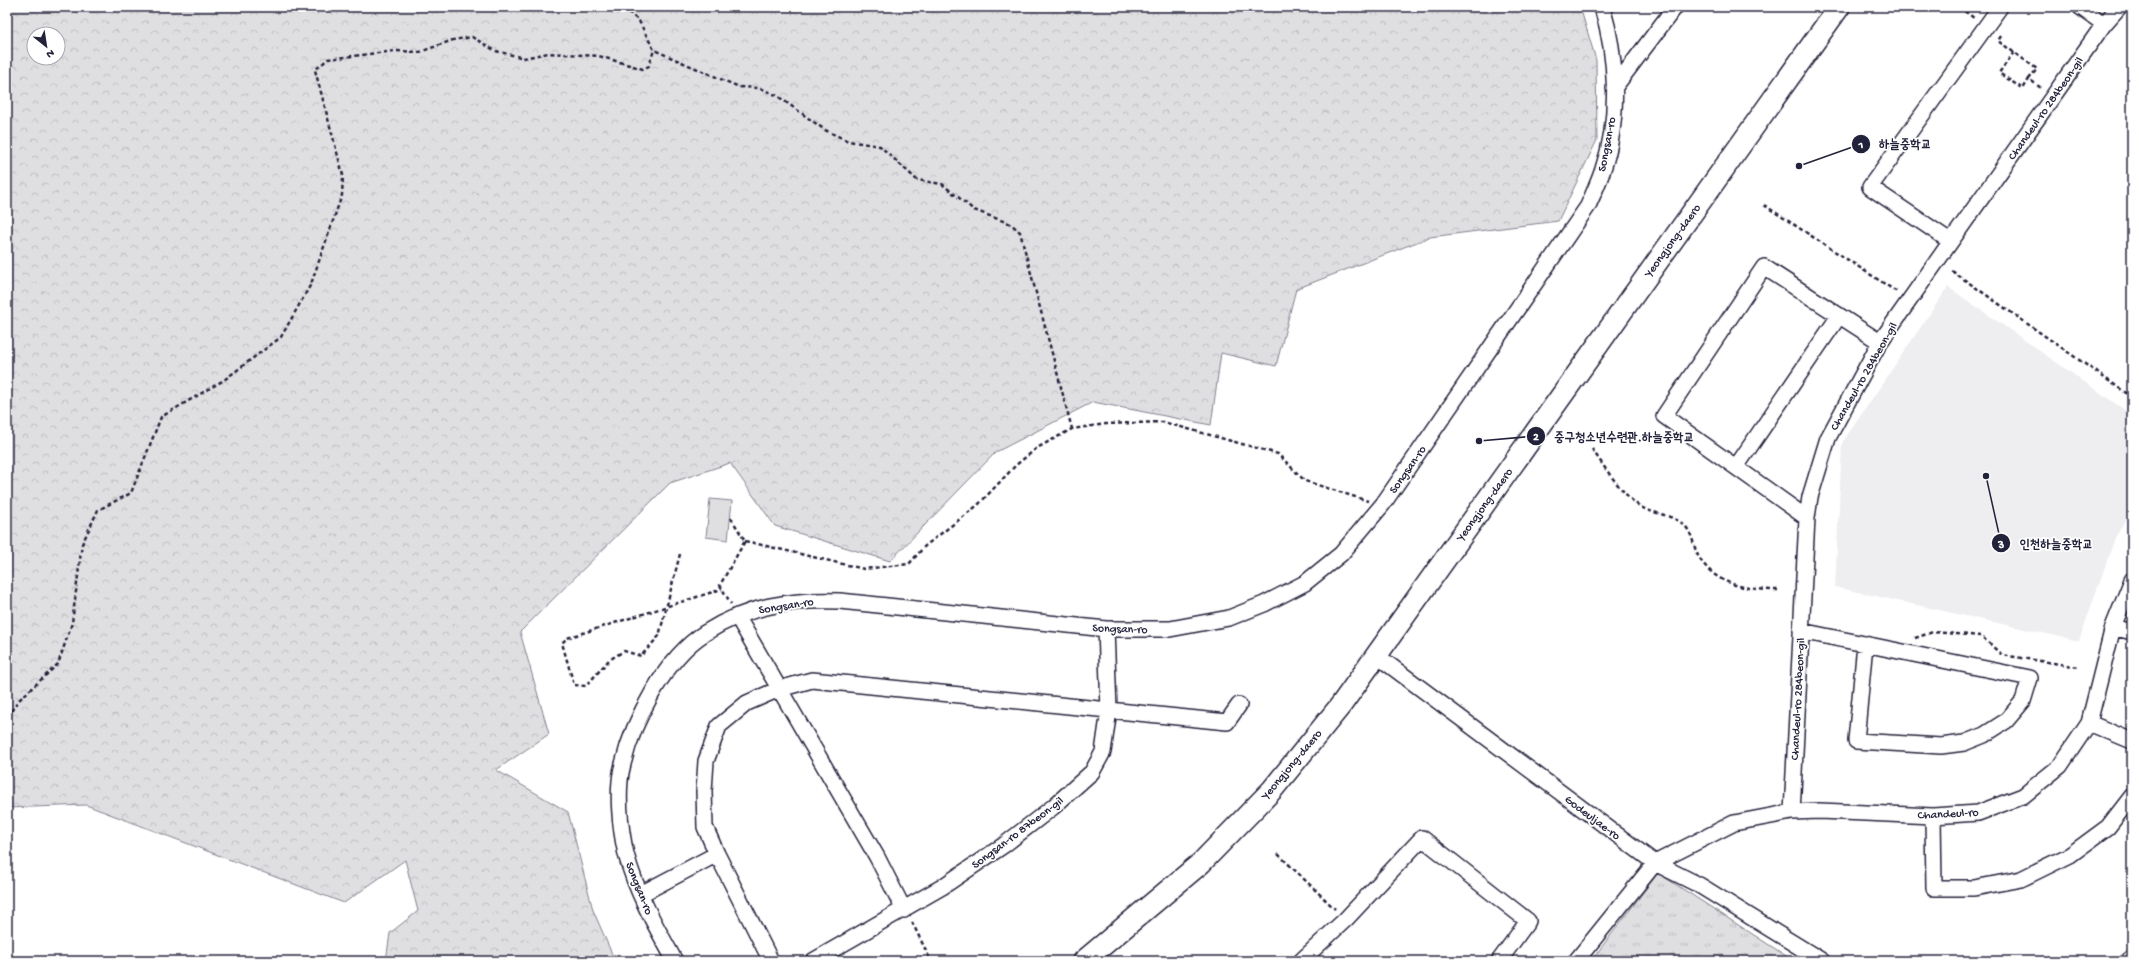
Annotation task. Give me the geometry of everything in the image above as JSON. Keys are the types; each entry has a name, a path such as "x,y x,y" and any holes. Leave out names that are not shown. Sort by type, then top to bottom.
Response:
{"street":[{"name":"Songsan-ro","path":"675,961 641,894 626,854 622,832 619,789 623,764 631,739 653,690 683,652 704,633 734,610 806,600 840,601 1106,629 1170,629 1229,618 1264,604 1305,583 1341,554 1383,504 1588,206 1604,168 1611,128 1614,88 1613,53 1602,7"},
{"path":"1614,88 1675,7"},
{"name":"Yeongjong-daero","path":"1084,961 1201,863 1272,790 1341,705 1839,7"},
{"path":"1950,241 1870,187 2000,7"},
{"path":"2080,7 2104,24"},
{"name":"Chandeul-ro 284beon-gil","path":"1792,812 1807,518 1810,497 1828,438 1880,342 2104,24 2119,7"},
{"path":"1807,518 1664,416 1764,267 1880,342"},
{"path":"1736,467 1839,316"},
{"name":"Chandeul-ro","path":"1655,863 1734,823 1792,812 1820,811 1933,816 1978,813 2023,796 2060,766 2089,723 2113,627 2132,580"},
{"path":"734,610 877,857 907,914"},
{"path":"2113,627 2132,632"},
{"name":"Songsan-ro 87beon-gil","path":"813,961 907,914 942,887 1004,845 1053,807 1092,772 1103,752 1109,710 1106,629"},
{"path":"1801,631 1865,644 2030,678 2023,701 2006,721 1984,735 1964,743 1941,746 1856,741 1865,644"},
{"name":"Godeuljae-ro","path":"1376,655 1655,863 1699,885 1822,961"},
{"path":"771,961 705,827 704,791 706,761 719,726 747,702 779,689 812,680 1227,722 1239,705"},
{"path":"2089,723 2132,741"},
{"path":"1933,816 1934,888 1974,888 2021,879 2070,855 2108,827 2132,796"},
{"path":"1301,961 1346,919 1422,838 1528,922 1499,961"},
{"path":"641,894 717,854"},
{"path":"1576,961 1655,863"},
{"path":"2127,961 2132,957"}],"path":[{"path":"623,7 639,21 654,50 739,87 759,88 776,95 825,130 848,141 880,146 917,180 942,184 974,210 1011,224 1020,232 1072,429"},
{"path":"1959,7 1979,22"},
{"path":"2001,36 1998,41 2037,69 2022,89 2000,73 2014,52"},
{"path":"7,717 20,699 58,664 72,623 82,544 98,510 131,493 161,417 224,380 281,337 311,284 342,195 343,175 315,70 328,59 395,51 420,52 453,40 472,37 496,51 524,58 548,52 600,56 642,69 649,66 654,50"},
{"path":"2029,80 2046,91"},
{"path":"1764,204 1902,295"},
{"path":"1952,272 2132,397"},
{"path":"731,518 745,541 864,569 909,564 925,546 978,505 1016,465 1037,448 1072,429 1106,424 1163,422 1278,454 1304,481 1372,502"},
{"path":"1592,449 1608,472 1638,506 1671,516 1685,526 1694,540 1699,558 1717,577 1739,588 1778,590"},
{"path":"734,610 720,585 745,541"},
{"path":"680,554 666,607 659,636 641,656 624,652 609,660 586,686 574,684 562,643 567,638 666,607 722,589"},
{"path":"1913,639 1933,632 1981,636 2002,654 2079,667"},
{"path":"1278,854 1346,919"},
{"path":"907,914 931,961"}],"shaded area":[{"path":"1948,287 2132,415 2132,508 2115,538 2079,641 1835,587 1842,443"}],"green space":[{"path":"7,7 1580,7 1596,60 1597,140 1558,221 1430,237 1296,289 1276,366 1221,353 1211,425 1093,402 996,452 890,561 775,526 730,463 670,483 520,632 549,734 496,770 568,812 593,910 615,961 386,961 390,933 418,911 405,860 344,903 86,805 7,808"},
{"path":"710,499 732,501 728,540 706,537"},
{"path":"1658,873 1794,961 1591,961"}],"place":[{"name":"하늘중학교","path":"1799,166"},
{"name":"중구청소년수련관.하늘중학교","path":"1479,441"},
{"name":"인천하늘중학교","path":"1986,476"}]}
